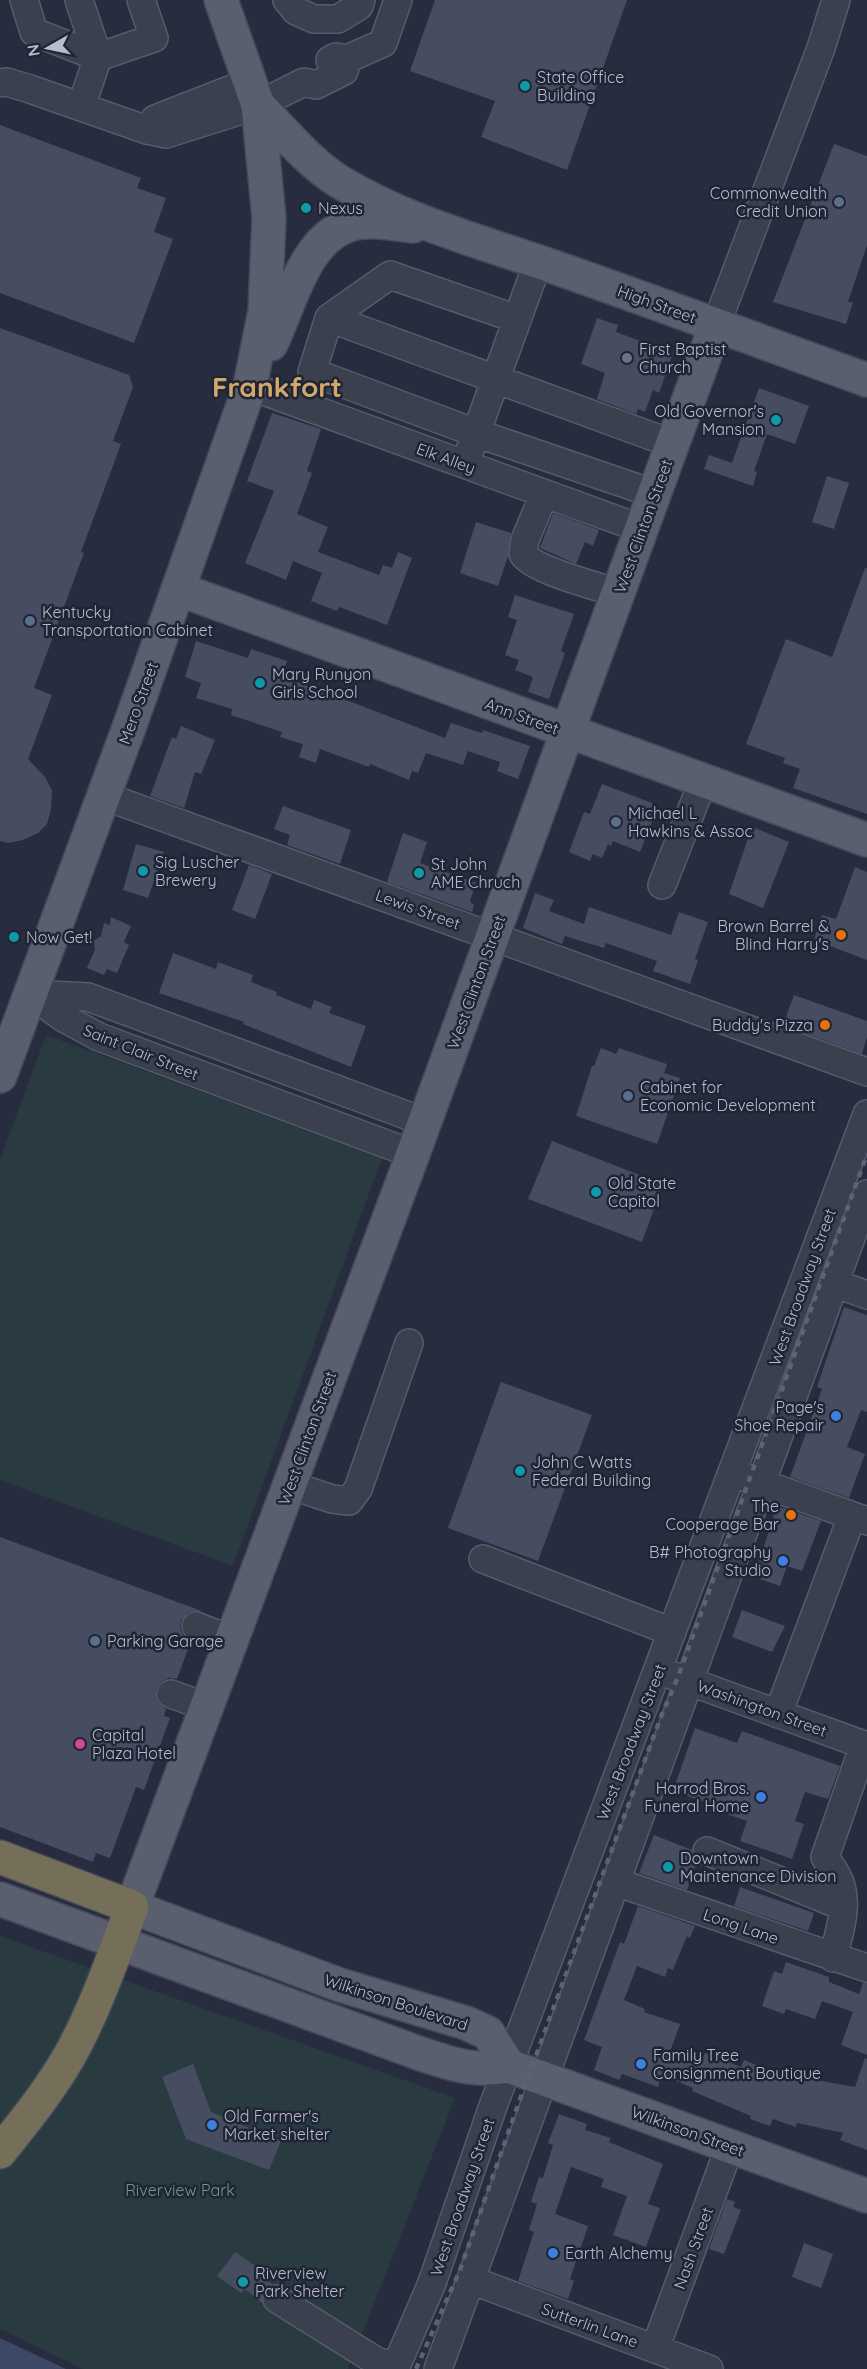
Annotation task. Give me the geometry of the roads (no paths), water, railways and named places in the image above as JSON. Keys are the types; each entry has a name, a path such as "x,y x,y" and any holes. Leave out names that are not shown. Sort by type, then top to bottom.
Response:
{"highway":[{"name":"Wilkinson Boulevard","path":"0,1857 132,1907"},
{"path":"0,2152 49,2088 69,2056 86,2023 132,1907"}],"main road":[{"path":"222,0 254,93"},
{"name":"Mero Street","path":"0,1076 104,796 250,386 265,311 269,218 254,93"},
{"name":"High Street","path":"254,93 303,151 339,182 446,231 866,377"},
{"name":"High Street","path":"250,386 310,258 326,237 350,224 365,222 383,222 446,231"},
{"name":"West Clinton Street","path":"132,1907 425,1122 716,325"},
{"name":"Ann Street","path":"178,589 867,840"},
{"path":"0,1899 421,2054 465,2068 480,2070 509,2066"},
{"name":"Wilkinson Boulevard","path":"132,1907 340,1985 466,2023 488,2033 509,2066"},
{"name":"Wilkinson Street","path":"509,2066 867,2196"}],"street":[{"path":"24,0 34,32 98,57 154,38 141,0"},
{"path":"79,0 98,57 81,107"},
{"path":"287,0 296,11 315,19 338,19 359,6 361,0"},
{"path":"0,83 15,84 147,130 166,134 254,93 304,82 308,71 336,57 347,59 383,43 398,0"},
{"name":"West Clinton Street","path":"716,325 821,48 836,0"},
{"path":"465,465 538,262"},
{"path":"517,319 390,275 329,318 312,372 476,433 655,494"},
{"path":"329,318 673,444"},
{"name":"Elk Alley","path":"250,386 642,530"},
{"path":"544,494 525,540 523,554 528,561 569,578 618,593"},
{"path":"662,885 703,781"},
{"name":"Lewis Street","path":"104,796 867,1072"},
{"name":"Saint Clair Street","path":"31,994 88,998 425,1122"},
{"name":"Saint Clair Street","path":"31,994 80,1028 118,1045 413,1154"},
{"name":"West Broadway Street","path":"396,2367 432,2283 509,2066 867,1114"},
{"name":"West Broadway Street","path":"438,2369 867,1194"},
{"path":"834,1283 867,1295"},
{"path":"290,1485 332,1499 349,1501 358,1489 410,1343"},
{"path":"732,1473 859,1518 778,1714"},
{"path":"483,1559 672,1632"},
{"path":"196,1626 232,1640"},
{"name":"Washington Street","path":"657,1670 866,1746"},
{"path":"171,1694 207,1707"},
{"path":"833,1958 843,1918 839,1878 825,1857 866,1746"},
{"path":"707,1851 842,1906"},
{"name":"Long Lane","path":"616,1881 867,1968"},
{"name":"Nash Street","path":"656,2349 730,2146"},
{"name":"Sutterlin Lane","path":"471,2280 709,2369"},
{"path":"277,2299 376,2361 396,2367"}],"water":[{"path":"0,2338 66,2369 0,2369"}],"railway":[{"path":"416,2369 460,2270 524,2088 662,1714 678,1677 867,1154"}],"place":[{"name":"State Office Building","path":"525,86"},
{"name":"Commonwealth Credit Union","path":"839,202"},
{"name":"Nexus","path":"306,208"},
{"name":"First Baptist Church","path":"627,358"},
{"name":"Old Governor's Mansion","path":"776,420"},
{"name":"Kentucky Transportation Cabinet","path":"30,621"},
{"name":"Mary Runyon Girls School","path":"260,683"},
{"name":"Michael L Hawkins & Assoc","path":"616,822"},
{"name":"Sig Luscher Brewery","path":"143,871"},
{"name":"St John AME Chruch","path":"419,873"},
{"name":"Brown Barrel & Blind Harry's","path":"841,935"},
{"name":"Now Get!","path":"14,937"},
{"name":"Buddy's Pizza","path":"825,1025"},
{"name":"Cabinet for Economic Development","path":"628,1096"},
{"name":"Old State Capitol","path":"596,1192"},
{"name":"Page's Shoe Repair","path":"836,1416"},
{"name":"John C Watts Federal Building","path":"520,1471"},
{"name":"The Cooperage Bar","path":"791,1515"},
{"name":"B# Photography Studio","path":"783,1561"},
{"name":"Parking Garage","path":"95,1641"},
{"name":"Capital Plaza Hotel","path":"80,1744"},
{"name":"Harrod Bros. Funeral Home","path":"761,1797"},
{"name":"Downtown Maintenance Division","path":"668,1867"},
{"name":"Family Tree Consignment Boutique","path":"641,2064"},
{"name":"Old Farmer's Market shelter","path":"212,2125"},
{"name":"Earth Alchemy","path":"553,2253"},
{"name":"Riverview Park Shelter","path":"243,2282"}],"district":[{"name":"Frankfort","path":"277,387"}],"park label":[{"name":"Riverview Park","path":"180,2190"}]}
